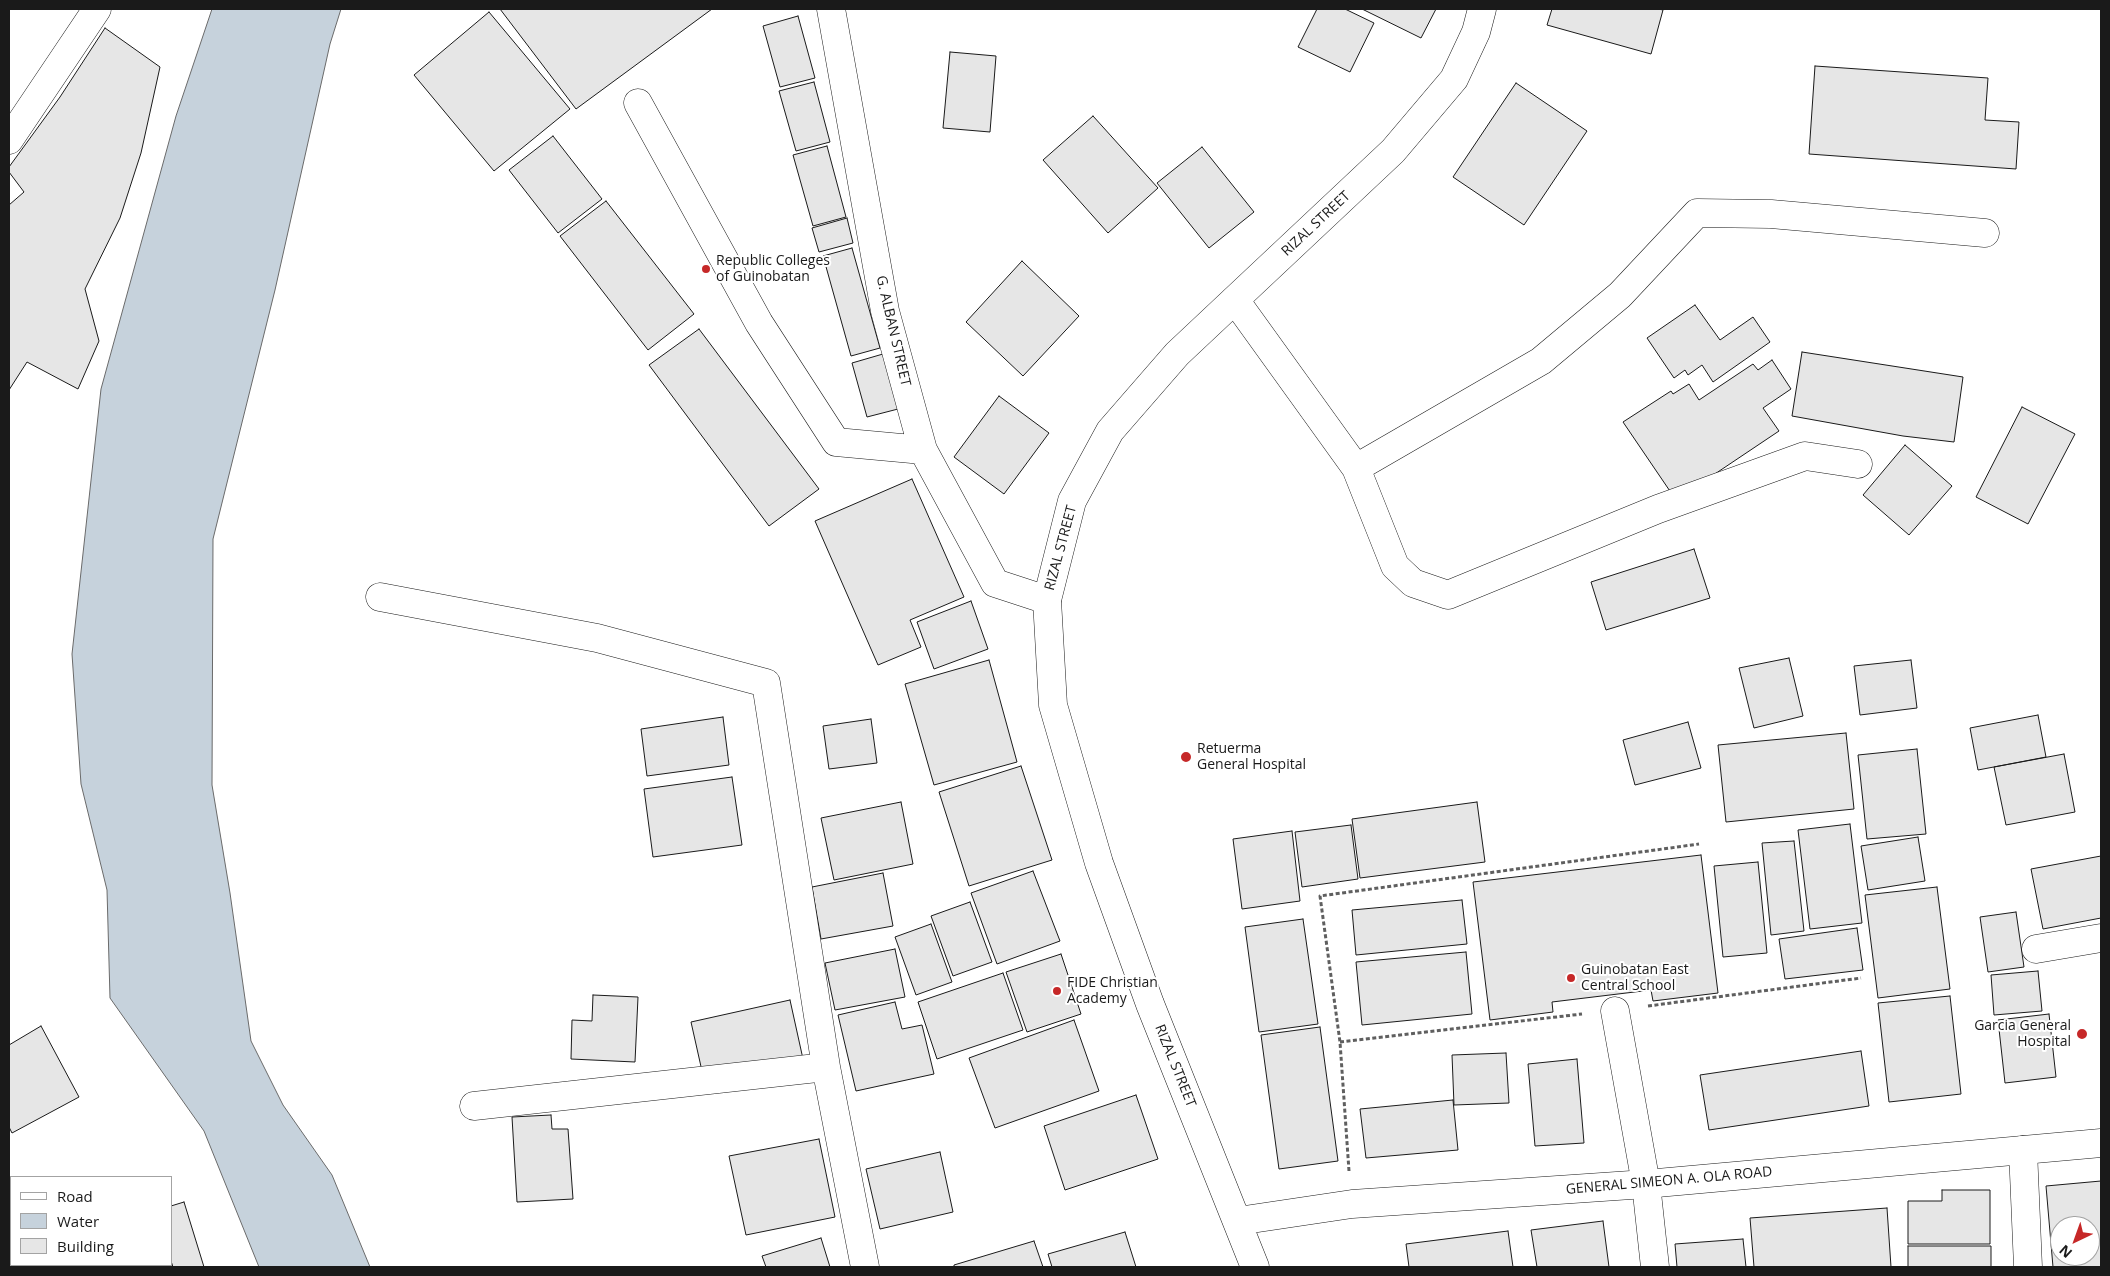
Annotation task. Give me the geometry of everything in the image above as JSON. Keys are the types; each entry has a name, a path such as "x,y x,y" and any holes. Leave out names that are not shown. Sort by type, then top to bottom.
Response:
{"main road":[{"path":"9,140 96,9"},
{"name":"G. ALBAN STREET","path":"831,9 886,312 923,450 995,583 1047,600"},
{"name":"RIZAL STREET","path":"1254,1267 1238,1221 1150,1004 1099,864 1054,705 1047,600 1072,501 1110,431 1177,354 1393,151 1454,79 1476,32 1482,9"},
{"path":"638,103 760,323 836,442 923,450"},
{"path":"1356,468 1541,360 1620,295 1697,213 1771,214 1986,233"},
{"path":"1235,300 1356,468 1395,566 1413,583 1448,595 1658,510 1805,456 1858,464"},
{"path":"380,597 596,638 766,683 826,1067 865,1267"},
{"path":"2036,949 2101,938"},
{"path":"1615,1010 1646,1184 1656,1267"},
{"path":"474,1106 826,1067"},
{"name":"GENERAL SIMEON A. OLA ROAD","path":"1238,1221 1352,1204 1646,1184 2101,1143"},
{"path":"2023,1150 2028,1267"}],"path":[{"path":"1352,1204 1340,1042 1320,896 1699,844"},
{"path":"1340,1042 1615,1010 1861,978"}],"water":[{"path":"212,9 341,9 330,44 275,290 213,539 212,785 230,893 251,1041 283,1105 332,1175 370,1267 259,1267 204,1131 110,998 107,890 81,784 72,654 101,389 176,116"}],"building":[{"path":"500,9 712,9 576,109"},
{"path":"1317,9 1345,9 1374,23 1350,72 1298,47"},
{"path":"1362,9 1436,9 1421,38"},
{"path":"1552,9 1663,10 1651,54 1547,25"},
{"path":"489,12 570,109 494,171 414,75"},
{"path":"798,16 815,78 780,87 763,26"},
{"path":"105,28 160,67 141,153 120,218 85,289 99,341 78,389 27,362 9,390 9,205 24,192 9,172 9,167 60,97"},
{"path":"950,52 996,56 990,132 943,128"},
{"path":"1815,66 1988,78 1985,120 2019,122 2016,169 1809,154"},
{"path":"814,82 830,142 796,151 779,91"},
{"path":"1516,83 1587,131 1524,225 1453,177"},
{"path":"1093,116 1158,188 1108,233 1043,160"},
{"path":"553,136 602,199 558,233 509,170"},
{"path":"827,146 846,217 813,226 793,155"},
{"path":"1202,147 1254,212 1209,248 1157,183"},
{"path":"606,201 694,314 648,350 560,236"},
{"path":"847,218 853,243 819,252 812,228"},
{"path":"852,248 880,348 851,356 823,256"},
{"path":"1022,261 1079,316 1023,376 966,322"},
{"path":"1695,305 1720,340 1753,317 1770,342 1713,382 1702,365 1688,375 1685,370 1674,378 1647,338"},
{"path":"699,329 819,489 769,526 649,365"},
{"path":"1802,352 1963,377 1954,442 1903,436 1792,416"},
{"path":"883,354 898,409 867,417 852,363"},
{"path":"1772,360 1791,389 1763,408 1779,431 1676,500 1623,422 1671,391 1673,394 1689,384 1699,400 1753,364 1758,370"},
{"path":"999,396 1049,433 1004,494 954,457"},
{"path":"2022,407 2075,434 2028,524 1976,497"},
{"path":"1905,445 1952,486 1909,535 1863,495"},
{"path":"912,479 964,597 910,620 921,647 878,665 815,521"},
{"path":"1694,549 1710,598 1606,630 1591,582"},
{"path":"971,601 988,649 934,669 917,622"},
{"path":"1789,658 1803,716 1754,728 1739,668"},
{"path":"989,660 1017,762 934,785 905,684"},
{"path":"1911,660 1917,708 1860,715 1854,666"},
{"path":"2038,715 2046,757 1978,770 1970,728"},
{"path":"723,717 729,765 647,776 641,729"},
{"path":"871,719 877,763 829,769 823,726"},
{"path":"1688,722 1701,768 1635,785 1623,740"},
{"path":"1846,733 1854,809 1726,822 1718,745"},
{"path":"1917,749 1926,834 1867,839 1858,755"},
{"path":"2064,754 2075,812 2006,825 1994,767"},
{"path":"1021,766 1052,860 969,886 939,792"},
{"path":"732,777 742,845 653,857 644,789"},
{"path":"901,802 913,864 834,880 821,818"},
{"path":"1477,802 1485,862 1360,878 1352,819"},
{"path":"1850,824 1862,923 1810,929 1798,830"},
{"path":"1351,825 1358,879 1302,887 1295,832"},
{"path":"1292,831 1300,901 1242,909 1233,839"},
{"path":"1918,837 1925,881 1868,890 1861,846"},
{"path":"1794,841 1804,931 1771,935 1762,843"},
{"path":"1701,855 1718,993 1653,1001 1651,990 1552,1002 1553,1012 1490,1020 1473,882"},
{"path":"2101,856 2101,918 2043,929 2031,869"},
{"path":"1758,862 1767,953 1723,957 1714,866"},
{"path":"1033,871 1060,941 997,964 971,893"},
{"path":"883,873 893,926 821,939 812,887"},
{"path":"1937,887 1950,989 1878,998 1865,895"},
{"path":"1462,900 1467,944 1356,955 1352,910"},
{"path":"970,902 992,962 953,976 931,916"},
{"path":"2016,912 2024,967 1988,972 1980,917"},
{"path":"1303,919 1318,1024 1259,1032 1245,927"},
{"path":"931,924 952,982 916,995 895,937"},
{"path":"1857,928 1863,970 1785,979 1779,939"},
{"path":"895,949 905,997 835,1010 825,963"},
{"path":"1466,952 1472,1014 1362,1025 1356,962"},
{"path":"1061,954 1081,1014 1027,1032 1006,972"},
{"path":"2038,971 2042,1011 1994,1015 1991,975"},
{"path":"1003,973 1023,1030 937,1059 918,1002"},
{"path":"593,995 638,997 635,1062 571,1059 572,1020 592,1021"},
{"path":"1950,996 1961,1094 1889,1102 1878,1003"},
{"path":"790,1000 803,1059 704,1080 691,1022"},
{"path":"895,1002 902,1029 922,1025 934,1074 856,1091 838,1015"},
{"path":"2049,1014 2056,1077 2005,1083 1998,1020"},
{"path":"1074,1020 1099,1091 995,1128 969,1058"},
{"path":"41,1026 79,1097 12,1133 9,1127 9,1045"},
{"path":"1320,1027 1338,1161 1279,1169 1261,1035"},
{"path":"1861,1051 1869,1106 1709,1130 1700,1075"},
{"path":"1506,1053 1509,1103 1454,1105 1452,1055"},
{"path":"1577,1059 1584,1143 1535,1146 1528,1064"},
{"path":"1136,1095 1158,1159 1065,1190 1044,1126"},
{"path":"1453,1100 1458,1150 1366,1158 1360,1109"},
{"path":"551,1115 552,1129 568,1129 573,1199 517,1202 512,1117"},
{"path":"819,1139 835,1217 746,1235 729,1156"},
{"path":"940,1152 953,1212 880,1229 866,1169"},
{"path":"2101,1181 2101,1267 2053,1266 2100,1266 2100,1216 2050,1216 2050,1232 2046,1186"},
{"path":"1942,1190 1990,1190 1990,1244 1908,1244 1908,1201 1942,1201"},
{"path":"184,1202 204,1267 173,1267 172,1206"},
{"path":"1887,1208 1891,1267 1754,1267 1750,1218"},
{"path":"1603,1221 1609,1267 1537,1267 1531,1230"},
{"path":"1508,1231 1513,1267 1409,1267 1406,1244"},
{"path":"1125,1232 1136,1267 1052,1267 1048,1254"},
{"path":"821,1238 830,1267 766,1267 762,1256"},
{"path":"1743,1239 1746,1267 1677,1267 1675,1244"},
{"path":"1034,1241 1043,1267 954,1267 954,1265"},
{"path":"1908,1246 1991,1246 1991,1267 1908,1267"}],"place":[{"name":"Republic Colleges of Guinobatan","path":"706,269"},
{"name":"Retuerma General Hospital","path":"1186,757"},
{"name":"Guinobatan East Central School","path":"1571,978"},
{"name":"FIDE Christian Academy","path":"1057,991"},
{"name":"Garcia General Hospital","path":"2082,1034"}]}
